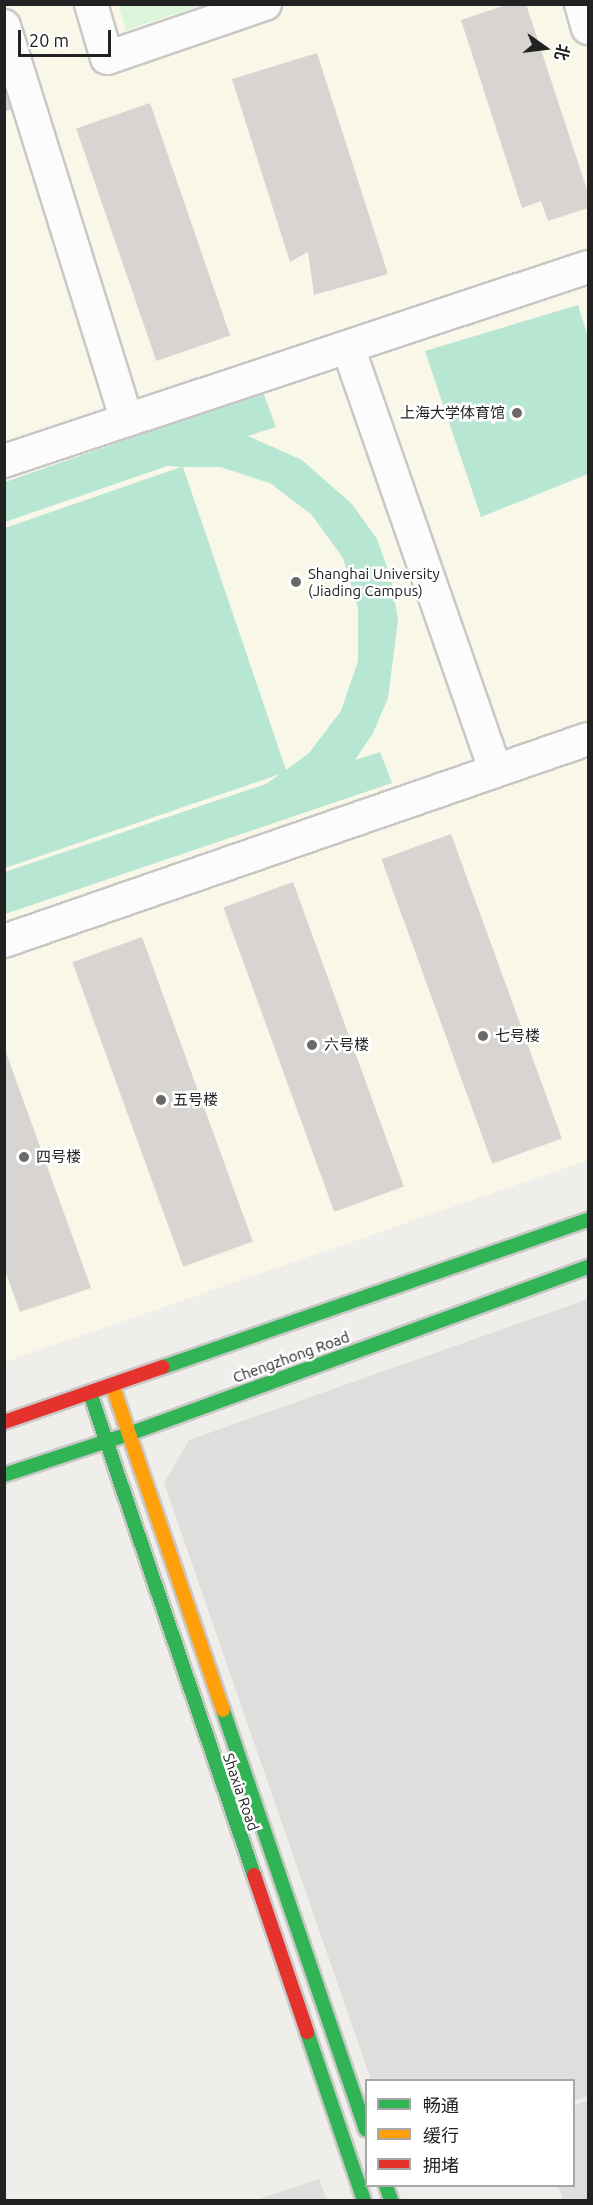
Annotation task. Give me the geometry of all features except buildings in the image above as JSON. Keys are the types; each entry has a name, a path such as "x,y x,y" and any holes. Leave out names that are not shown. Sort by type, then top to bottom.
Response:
{"street":[{"path":"91,4 107,58 265,4"},
{"path":"581,4 588,28"},
{"path":"4,26 127,420"},
{"path":"4,461 588,267"},
{"path":"348,347 495,770"},
{"path":"4,941 588,739"},
{"name":"Chengzhong Road","path":"4,1422 113,1387 588,1220"},
{"name":"Chengzhong Road","path":"4,1475 126,1435 588,1267"},
{"path":"113,1387 126,1435 365,2126"},
{"name":"Shaxia Road","path":"90,1393 103,1441 364,2200"}],"shaded area":[{"name":"Shanghai University (Jiading Campus)","path":"4,5 588,5 588,1160 5,1362"},
{"path":"588,1299 588,2096 575,2101 575,2079 371,2079 164,1483 189,1440"},
{"path":"588,2100 588,2200 563,2200 558,2187 575,2187 575,2106"},
{"path":"319,2179 327,2200 256,2200"}],"green space":[{"path":"118,4 203,4 203,5 126,30"},
{"name":"上海大学体育馆","path":"578,305 588,338 588,474 481,517 425,351"},
{"path":"263,392 276,427 248,436 302,460 352,504 377,539 391,578 398,620 388,698 373,733 355,760 380,752 392,783 5,914 5,872 266,784 280,774 5,868 5,528 181,467 167,466 5,522 5,482","holes":["183,467 220,467 270,483 312,515 343,558 358,608 358,661 341,711 309,753 286,770"]}],"traffic: fast":[{"path":"163,1367 588,1220"},
{"path":"4,1475 126,1435 588,1267"},
{"path":"90,1393 254,1875"},
{"path":"223,1710 365,2126"},
{"path":"307,2032 364,2200"},
{"path":"386,2187 391,2200"}],"traffic: slow":[{"path":"113,1387 223,1710"}],"traffic: jam":[{"path":"4,1422 163,1367"},
{"path":"254,1875 307,2032"}],"place":[{"name":"上海大学体育馆","path":"517,413"},
{"name":"Shanghai University (Jiading Campus)","path":"296,582"},
{"name":"七号楼","path":"483,1036"},
{"name":"六号楼","path":"312,1045"},
{"name":"五号楼","path":"161,1100"},
{"name":"四号楼","path":"24,1157"}]}
